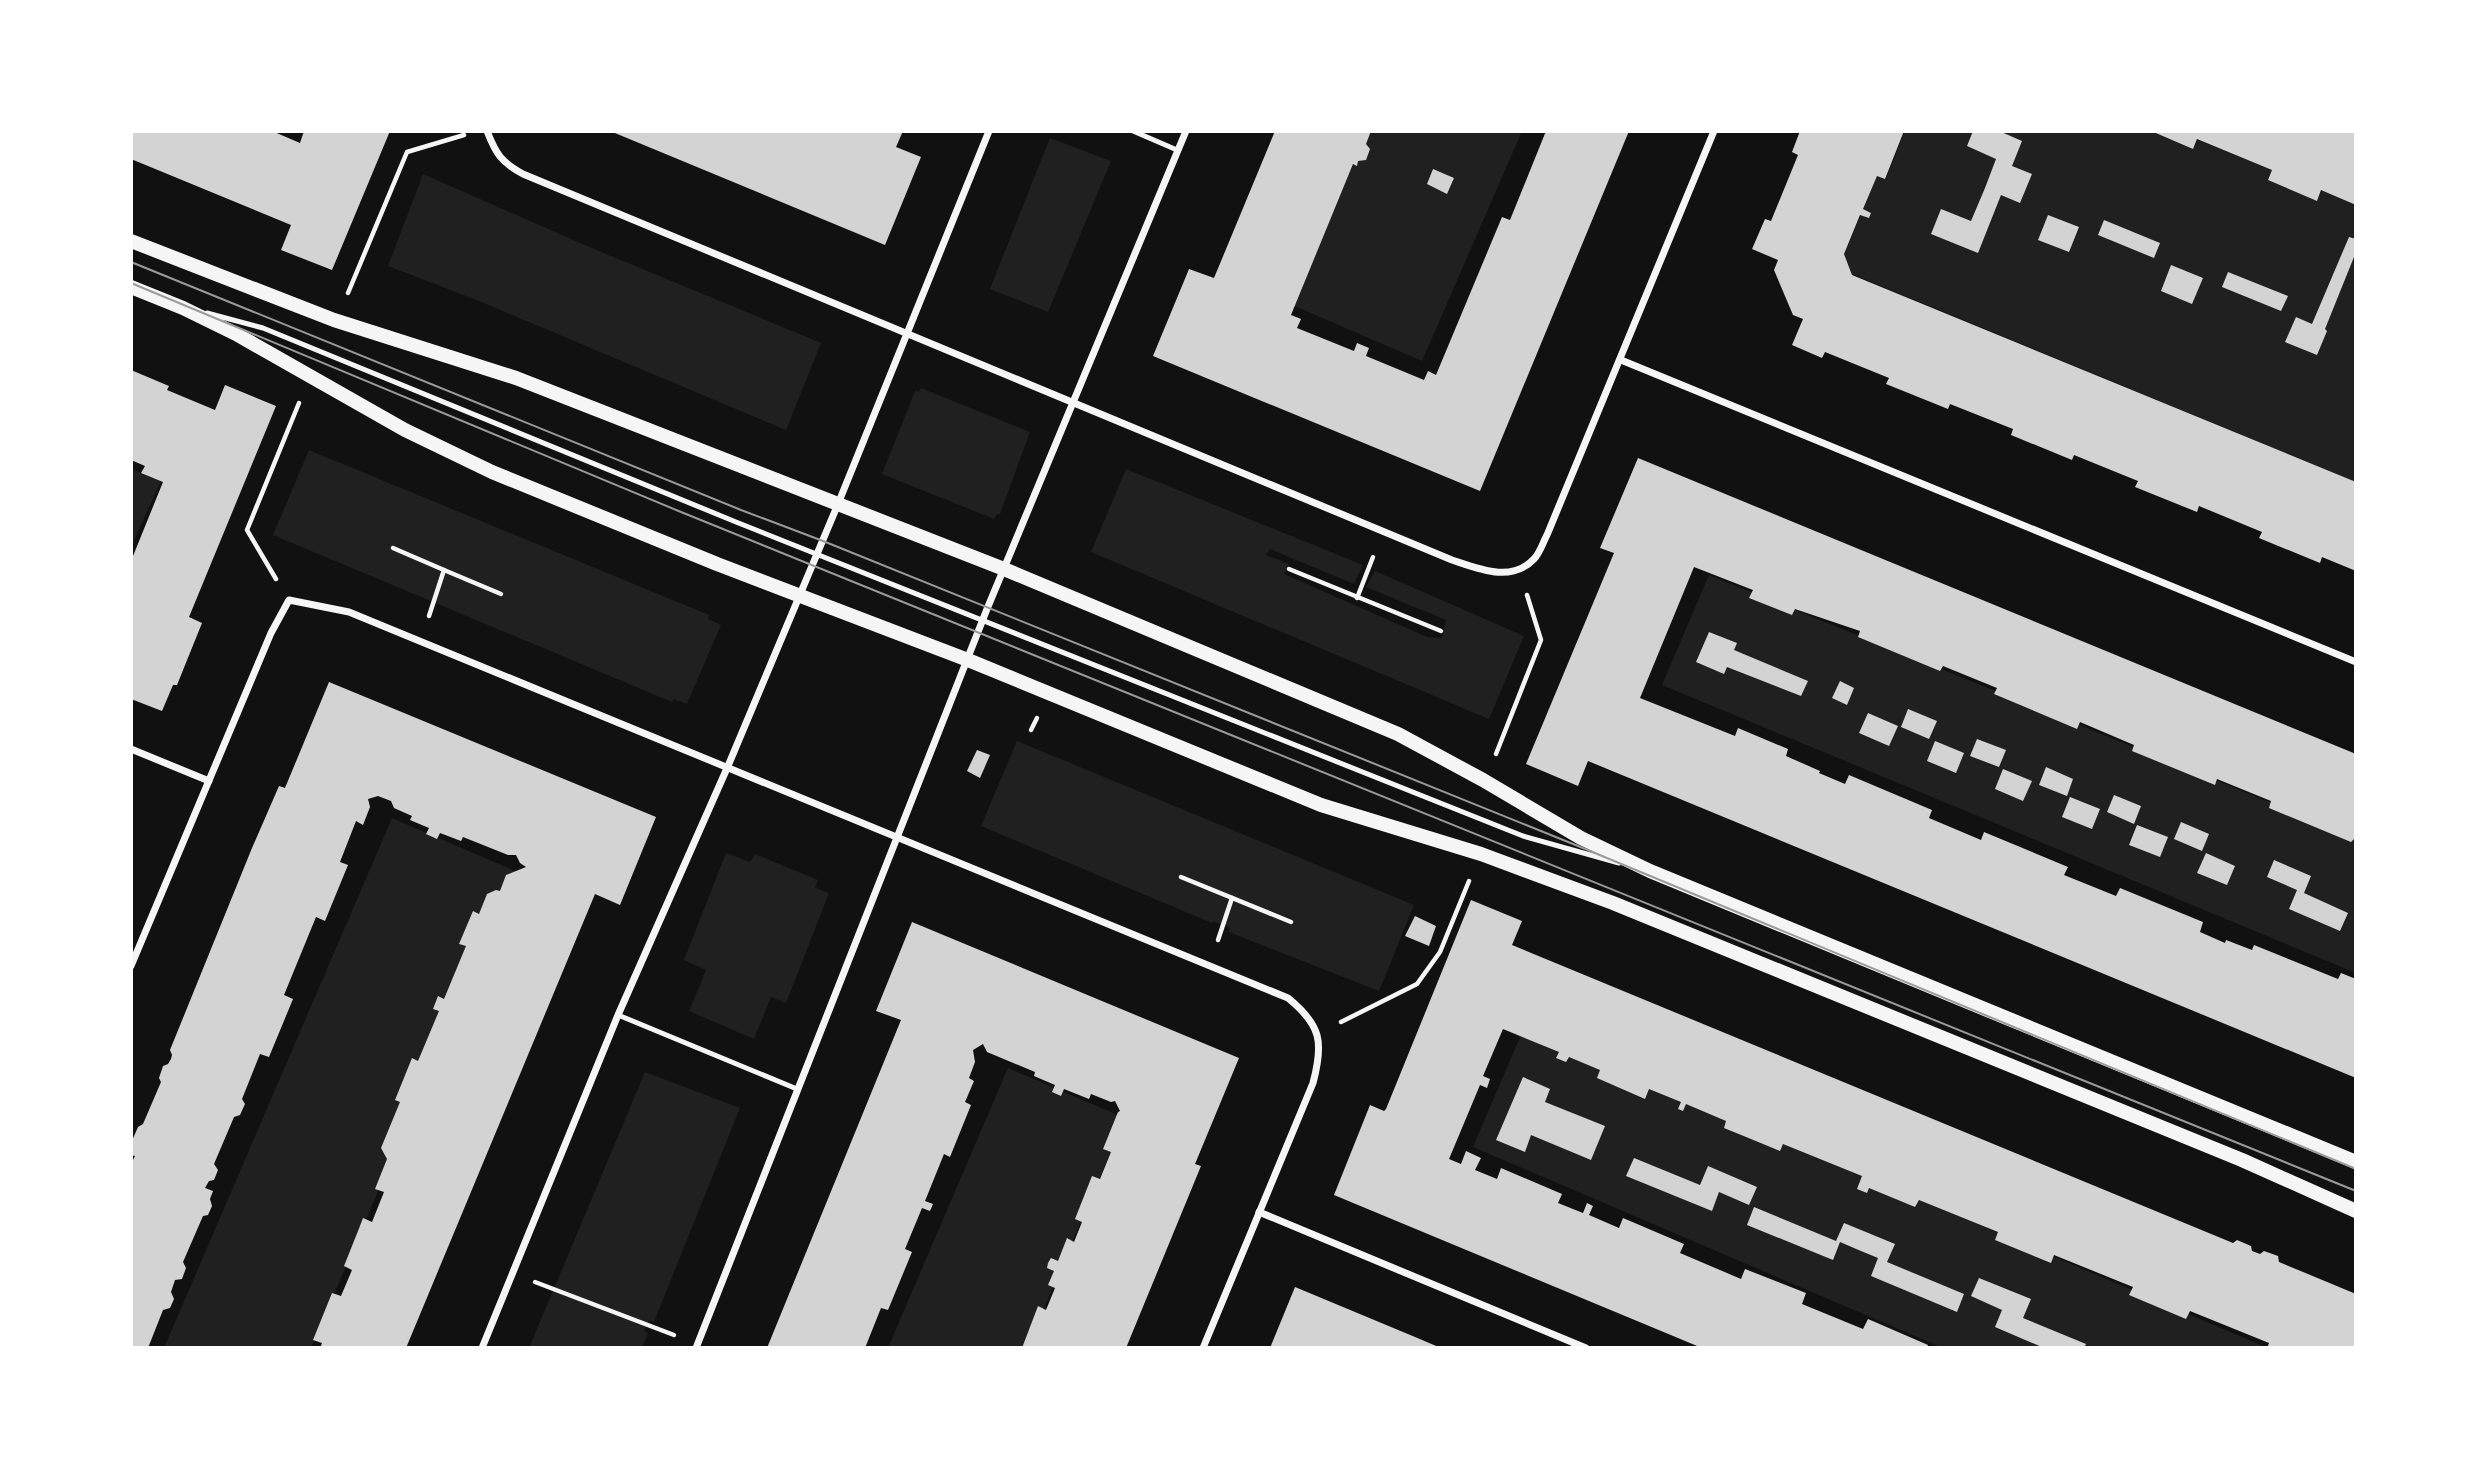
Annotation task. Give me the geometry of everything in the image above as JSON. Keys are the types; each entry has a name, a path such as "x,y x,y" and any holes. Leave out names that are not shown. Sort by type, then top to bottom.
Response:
{"main road":[{"path":"131,241 334,320 516,378 1004,569 1398,734 1581,838 1650,871 2356,1162"},
{"path":"131,287 236,334 405,430 492,472 968,660 1321,805 1480,855 1613,903 2242,1160 2356,1212"}],"street":[{"path":"487,131 496,154 509,167 523,174 906,335 1452,560 1491,573 1519,571 1535,558 1547,535 1714,131"},
{"path":"482,1348 618,1015 728,766 838,504 989,131"},
{"path":"697,1346 983,620 1186,131"},
{"path":"1620,360 2356,662"},
{"path":"131,966 271,633 289,600 349,612 1210,965 1288,998 1308,1014 1317,1033 1320,1058 1313,1083 1203,1348"},
{"path":"131,749 209,781"},
{"path":"1259,1212 1586,1348"}],"lane":[{"path":"1133,131 1177,150"},
{"path":"183,308 263,328 817,554 1523,836 1650,871"},
{"path":"618,1015 797,1089"}],"path":[{"path":"1357,598 1383,531"},
{"path":"393,548 501,594"},
{"path":"1289,569 1441,631"},
{"path":"420,641 444,570"},
{"path":"1483,780 1541,640 1519,571"},
{"path":"1317,1033 1417,984 1440,951 1480,855"},
{"path":"1181,877 1291,922"},
{"path":"1210,965 1232,898"},
{"path":"513,1273 697,1346"}],"shaded area":[{"path":"1368,131 1522,131 1422,361 1292,305"},
{"path":"1905,131 2149,131 2193,149 2198,140 2272,170 2268,180 2317,201 2322,190 2356,205 2356,482 1852,274 1844,254 1861,215 1869,218 1871,212 1863,209 1877,176 1886,179"},
{"path":"1050,138 1111,161 1048,312 990,289"},
{"path":"423,174 587,246 821,343 786,430 479,301 388,266"},
{"path":"921,388 1030,432 1000,514 994,519 882,474 915,391 919,392"},
{"path":"309,450 709,615 708,619 721,625 687,704 674,699 672,702 273,535"},
{"path":"131,469 161,481 131,547"},
{"path":"1126,469 1363,565 1354,584 1270,549 1266,555 1289,564 1284,574 1427,637 1442,638 1446,620 1366,587 1375,571 1524,636 1489,719 1091,552"},
{"path":"1709,575 2356,837 2356,973 1662,685"},
{"path":"1017,741 1414,905 1379,991 1229,932 1230,928 1213,921 1212,923 981,826"},
{"path":"392,818 515,871 311,1348 164,1348"},
{"path":"726,853 750,862 755,854 818,880 815,888 829,893 786,1003 771,997 754,1039 689,1011 706,970 684,960"},
{"path":"1523,1030 2268,1348 1943,1348 1473,1147"},
{"path":"1008,1068 1125,1118 1027,1348 888,1348"},
{"path":"645,1072 740,1108 654,1322 649,1320 644,1331 648,1333 642,1348 529,1348"}],"building":[{"path":"131,131 272,131 300,143 304,131 390,131 332,270 281,250 291,225 131,159"},
{"path":"610,131 903,131 896,147 921,157 885,245"},
{"path":"1275,131 1371,131 1366,144 1370,149 1366,160 1358,161 1357,166 1353,164 1291,315 1301,319 1297,328 1354,351 1357,343 1369,348 1366,356 1424,380 1428,371 1436,375 1502,217 1510,220 1546,131 1629,131 1480,491 1153,356 1189,269 1214,278"},
{"path":"1800,131 1904,131 1885,179 1877,176 1863,209 1871,213 1869,218 1860,215 1844,254 1852,275 2356,482 2356,571 2322,557 2320,563 2259,538 2262,532 2199,506 2197,512 2135,487 2138,481 2074,455 2072,460 2011,435 2013,429 1950,404 1948,409 1886,384 1889,378 1825,352 1822,358 1792,345 1803,319 1793,315 1774,270 1778,260 1752,249 1765,219 1771,221 1798,155 1792,152"},
{"path":"1973,131 1999,131 2022,141 2012,166 2032,174 2020,203 2001,195 1978,253 1931,234 1941,209 1971,221 1985,188 1996,159 1967,146"},
{"path":"2151,131 2356,131 2356,205 2321,190 2317,201 2268,180 2272,170 2197,139 2193,149"},
{"path":"1433,169 1454,178 1447,194 1427,184"},
{"path":"2048,215 2079,227 2069,252 2038,240"},
{"path":"2104,220 2160,243 2154,258 2098,235"},
{"path":"2349,237 2356,239 2356,252 2317,355 2285,342 2296,317 2312,324"},
{"path":"2171,265 2203,278 2192,304 2161,291"},
{"path":"2228,272 2288,296 2281,311 2222,287"},
{"path":"131,370 169,386 167,390 215,410 225,385 276,406 189,617 202,623 177,685 173,685 162,711 131,699 131,561 163,482 141,473 145,466 131,460"},
{"path":"1638,458 2356,754 2356,837 2351,842 2269,808 2271,801 2217,779 2215,785 2132,751 2134,745 2080,722 2077,729 1994,694 1997,688 1943,666 1940,671 1858,637 1860,631 1795,609 1792,615 1749,598 1753,590 1694,567 1640,698 1735,736 1738,728 1788,749 1786,756 1845,784 1849,775 1932,810 1929,818 1981,840 1984,832 2068,867 2064,875 2116,896 2120,888 2203,922 2200,932 2225,943 2226,940 2252,950 2254,945 2338,979 2341,973 2356,979 2356,1078 1588,761 1578,786 1526,764 1614,553 1600,548"},
{"path":"1709,632 1737,643 1734,650 1808,681 1801,696 1727,667 1724,674 1696,662"},
{"path":"1840,681 1854,688 1847,705 1832,698"},
{"path":"329,682 656,817 620,905 595,894 406,1348 320,1348 322,1343 313,1340 332,1293 341,1296 352,1270 344,1266 363,1218 372,1222 384,1192 375,1189 387,1159 381,1148 400,1102 395,1100 412,1058 418,1061 439,1011 433,1009 438,996 444,999 466,946 459,944 473,911 479,914 487,894 500,891 506,875 526,867 516,855 508,855 463,837 461,841 440,833 437,839 426,834 429,828 410,820 412,816 394,808 391,801 378,796 368,799 370,807 363,825 356,821 340,862 348,865 325,921 316,917 284,995 293,999 269,1057 260,1054 242,1099 245,1104 240,1115 234,1117 214,1164 218,1170 214,1180 209,1181 205,1188 213,1191 210,1199 212,1206 208,1215 203,1216 183,1262 186,1268 182,1279 175,1280 171,1292 174,1299 170,1308 163,1310 148,1348 131,1348 131,1164 135,1156 131,1155 131,1143 138,1127 143,1124 161,1082 159,1078 163,1066 171,1059 170,1050 252,848 279,786 285,788"},
{"path":"1908,709 1937,721 1929,739 1901,727"},
{"path":"1868,713 1898,726 1889,746 1859,733"},
{"path":"1977,739 2006,750 1999,767 1970,756"},
{"path":"1935,741 1964,753 1956,773 1927,761"},
{"path":"977,750 990,755 980,778 967,771"},
{"path":"2046,767 2073,779 2067,796 2039,785"},
{"path":"2003,769 2032,781 2023,801 1995,789"},
{"path":"2114,795 2141,806 2134,824 2107,812"},
{"path":"2070,797 2100,809 2092,829 2062,817"},
{"path":"2181,822 2209,834 2202,851 2174,839"},
{"path":"2137,825 2168,837 2160,857 2129,845"},
{"path":"2206,853 2235,866 2227,885 2197,873"},
{"path":"2274,860 2311,876 2304,893 2348,913 2340,931 2289,909 2297,890 2267,877"},
{"path":"1471,900 1522,921 1512,945 2233,1243 2237,1240 2251,1246 2252,1251 2260,1254 2264,1251 2278,1256 2279,1262 2356,1294 2356,1348 2267,1348 2269,1343 2190,1311 2186,1319 2129,1295 2133,1287 2054,1255 2051,1263 1995,1240 1998,1232 1919,1200 1915,1207 1869,1188 1867,1193 1857,1189 1862,1176 1783,1144 1780,1151 1724,1128 1726,1121 1686,1104 1683,1111 1678,1109 1681,1102 1649,1089 1645,1099 1597,1078 1600,1070 1569,1057 1566,1062 1556,1058 1559,1052 1503,1029 1483,1076 1490,1079 1487,1088 1480,1085 1449,1159 1461,1164 1466,1151 1481,1158 1475,1170 1497,1179 1501,1168 1562,1194 1558,1203 1583,1213 1587,1203 1593,1206 1589,1215 1619,1228 1623,1218 1684,1244 1680,1253 1741,1279 1745,1269 1806,1293 1802,1304 1863,1329 1868,1319 1928,1345 1927,1348 1702,1348 1334,1195 1370,1105 1384,1111 1386,1109"},
{"path":"1415,916 1436,926 1429,946 1405,936"},
{"path":"912,922 1239,1058 1195,1164 1201,1166 1126,1348 1022,1348 1038,1306 1046,1310 1055,1288 1048,1285 1054,1271 1047,1268 1048,1263 1051,1258 1058,1261 1067,1238 1074,1242 1082,1222 1075,1219 1092,1176 1100,1179 1111,1152 1103,1149 1120,1111 1115,1101 1091,1094 1089,1099 1064,1089 1061,1096 1052,1092 1055,1085 1034,1076 1035,1072 987,1052 983,1044 973,1050 975,1062 969,1078 974,1081 965,1102 971,1105 950,1157 944,1154 925,1201 933,1204 930,1211 922,1208 905,1249 912,1252 888,1310 881,1308 865,1348 767,1348 901,1020 876,1011"},
{"path":"1523,1077 1550,1089 1545,1102 1605,1126 1591,1160 1531,1135 1525,1152 1496,1140"},
{"path":"1634,1158 1700,1185 1708,1166 1757,1187 1749,1205 1719,1192 1712,1211 1626,1176"},
{"path":"1754,1207 1836,1241 1844,1223 1895,1244 1887,1262 1964,1294 1957,1312 1871,1276 1878,1258 1840,1242 1833,1260 1747,1225"},
{"path":"1979,1278 2031,1299 2023,1318 2086,1344 2084,1348 2044,1348 1995,1327 2002,1310 1971,1296"},
{"path":"1295,1287 1415,1337 1441,1348 1270,1348"}],"tram line":[{"path":"131,262 1578,846 2356,1169"},
{"path":"131,283 681,512 2356,1191"}]}
